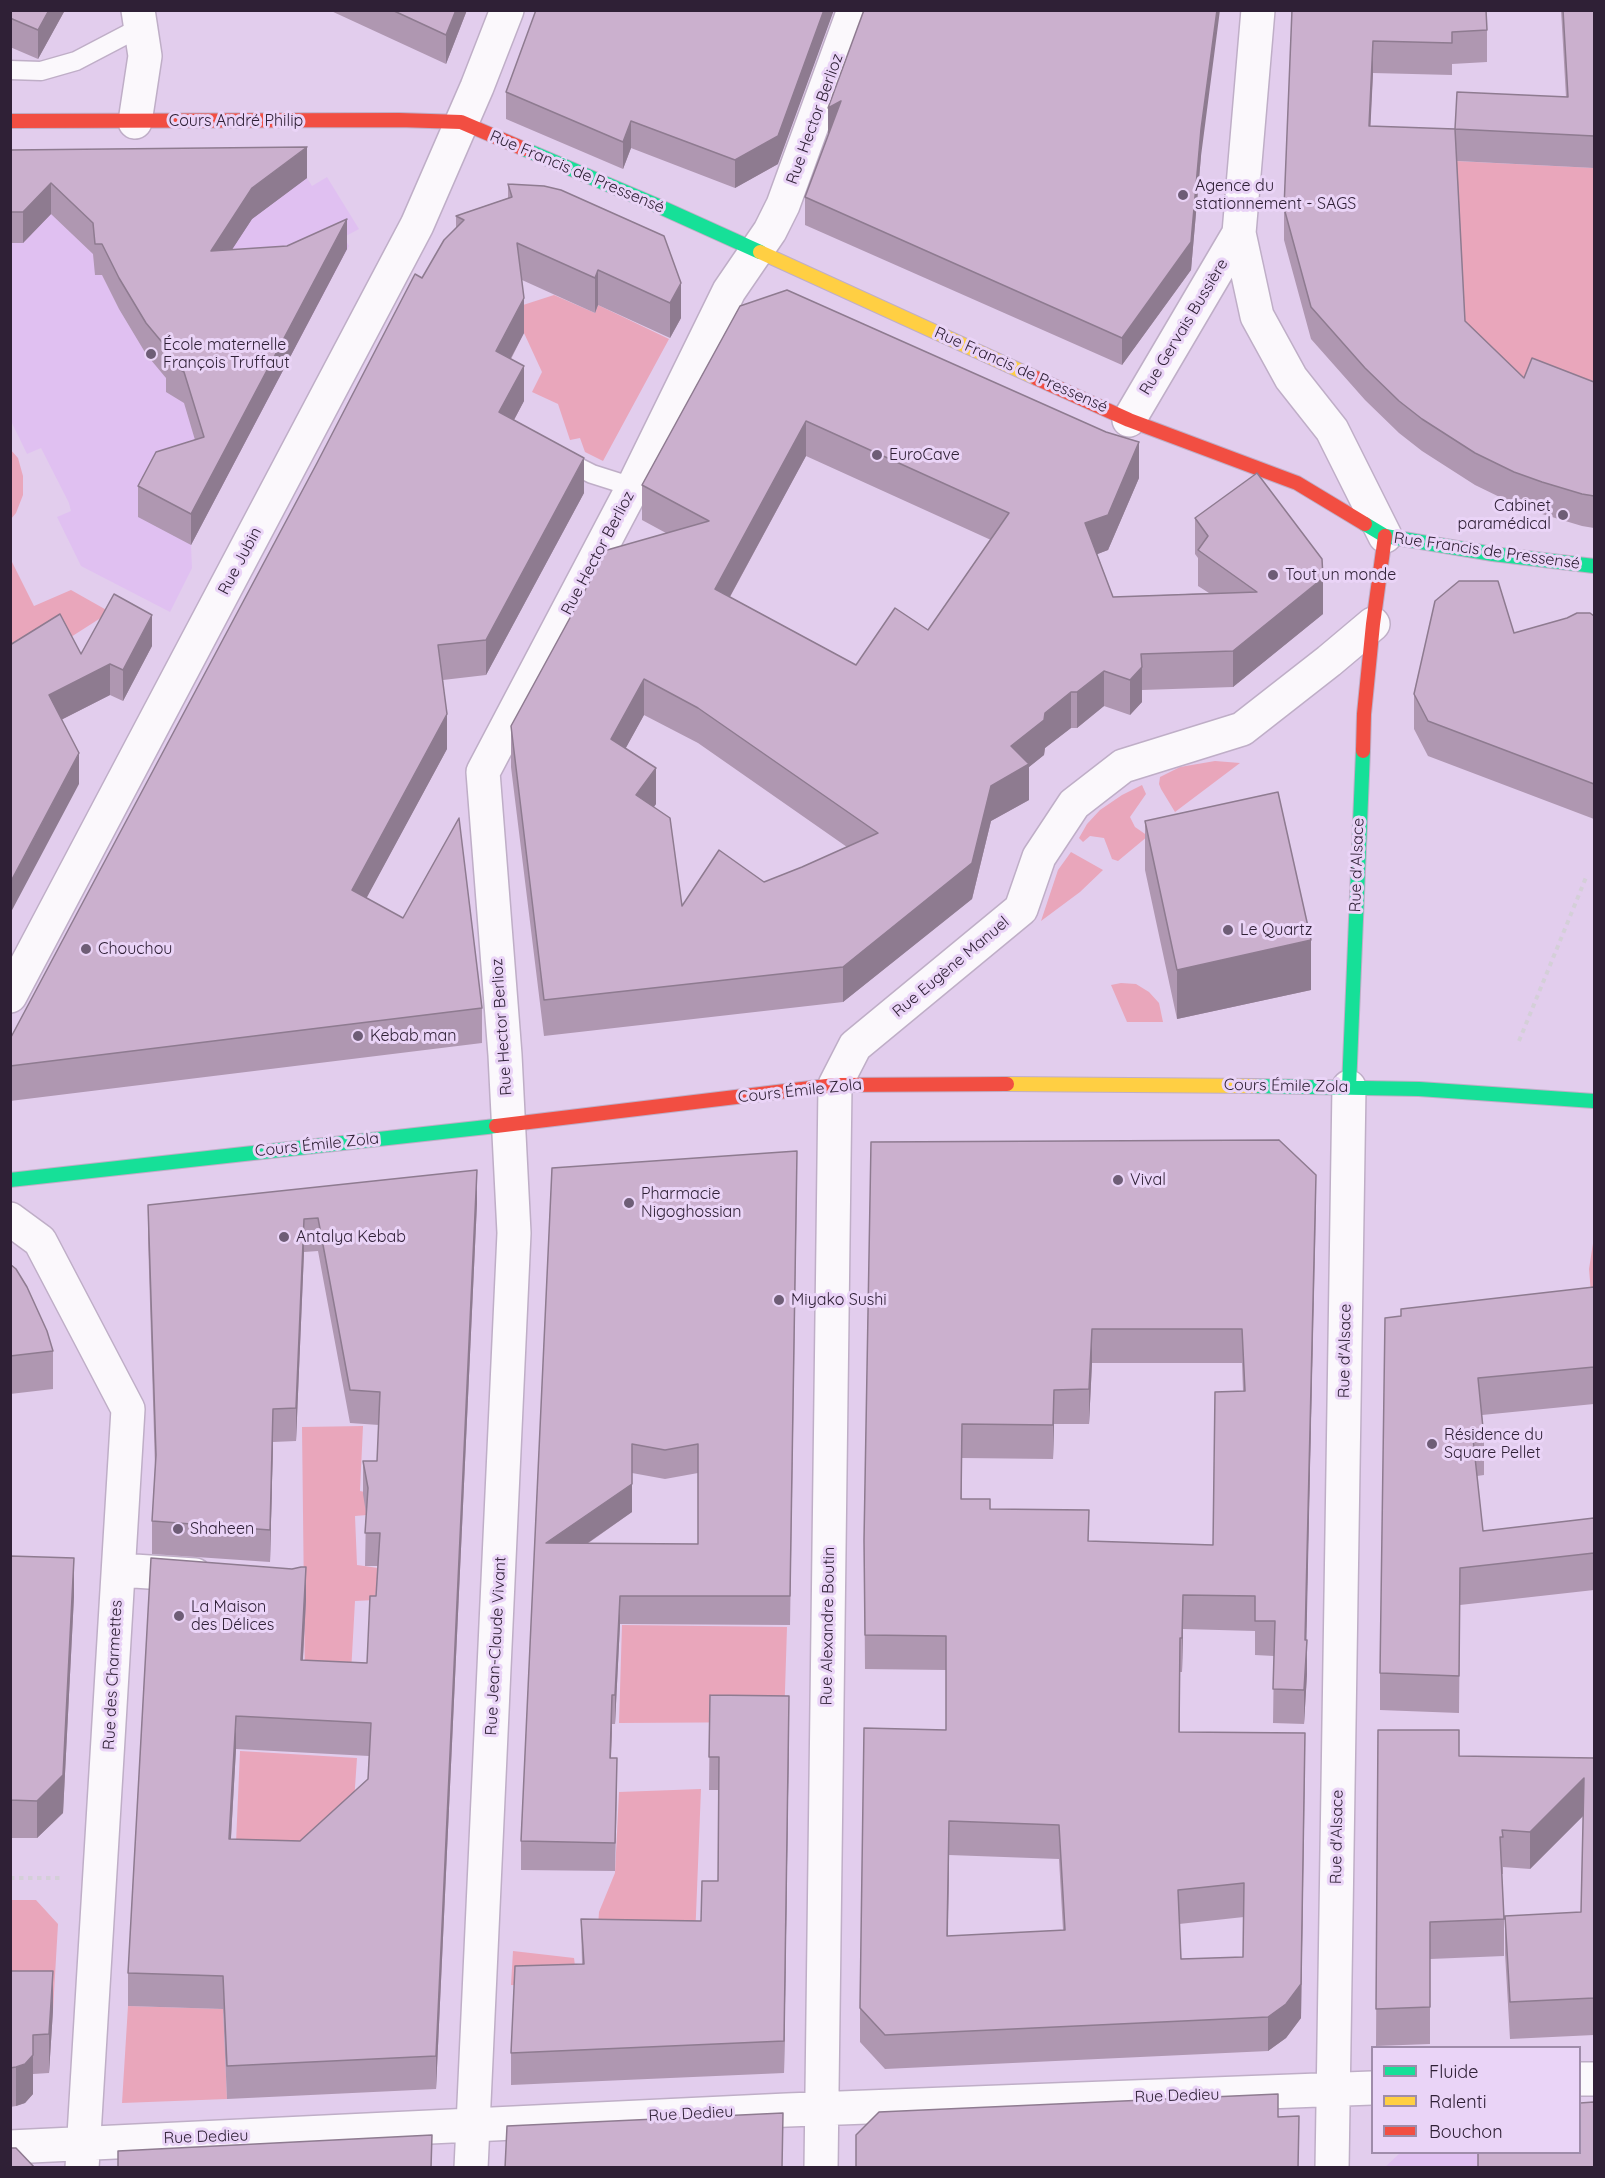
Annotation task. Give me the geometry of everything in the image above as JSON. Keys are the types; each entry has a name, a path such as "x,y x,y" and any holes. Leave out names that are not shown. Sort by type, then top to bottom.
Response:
{"street":[{"name":"Rue Jubin","path":"10,996 417,225 507,10"},
{"name":"Rue Hector Berlioz","path":"509,1125 506,1055 483,772 542,676 729,291 770,231 783,205 854,10"},
{"name":"Rue Gervais Bussière","path":"1258,10 1239,233 1257,316 1291,378 1332,430 1385,536"},
{"path":"135,122 145,56 139,19"},
{"name":"Cours André Philip","path":"10,121 399,120 461,122"},
{"name":"Rue Francis de Pressensé","path":"461,122 656,204 1129,420 1297,483 1385,536 1493,554 1594,566"},
{"name":"Rue Gervais Bussière","path":"1129,420 1239,233"},
{"name":"Rue d'Alsace","path":"1332,2168 1349,1087 1359,786 1372,624 1385,536"},
{"name":"Rue Eugène Manuel","path":"835,1085 855,1046 1021,909 1039,857 1074,804 1123,766 1242,729 1372,624"},
{"name":"Cours Émile Zola","path":"10,1180 509,1125 835,1085 910,1083 1349,1087 1419,1089 1594,1101"},
{"name":"Rue Alexandre Boutin","path":"820,2168 835,1085"},
{"name":"Rue Jean-Claude Vivant","path":"471,2168 514,1233 509,1125"},
{"name":"Rue des Charmettes","path":"10,1219 40,1241 128,1409 83,2155"},
{"path":"119,1570 225,1578"},
{"name":"Rue Dedieu","path":"10,2146 83,2155 473,2125 822,2108 1371,2088"}],"lane":[{"path":"10,70 41,70 76,61 139,19"},
{"path":"542,448 592,474 633,487"}],"path":[{"path":"1519,1041 1587,875"},
{"path":"10,1878 101,1880"}],"shaded area":[{"path":"1455,161 1594,168 1594,414 1452,346"},
{"name":"École maternelle François Truffaut","path":"327,177 359,229 344,237 349,246 191,545 192,568 170,612 81,566 57,517 71,511 69,503 41,448 27,454 11,421 11,181 307,178 312,186"},
{"path":"554,295 595,313 598,305 669,339 603,461 585,452 580,438 570,440 558,404 532,392 542,372 524,333 520,306"},
{"path":"10,449 18,458 23,476 23,495 11,519"},
{"path":"10,558 34,606 71,590 110,612 10,676"},
{"path":"1215,761 1240,763 1175,812 1161,789 1160,777 1180,767"},
{"path":"1142,785 1146,794 1130,817 1135,827 1148,836 1118,861 1112,859 1104,838 1090,836 1083,842 1079,838 1087,824 1100,810"},
{"path":"1071,852 1103,870 1080,892 1041,921 1058,870"},
{"path":"1136,984 1149,992 1159,1003 1163,1022 1127,1022 1111,985"},
{"path":"1594,1237 1594,1293 1591,1293 1589,1269"},
{"path":"363,1426 360,1491 369,1493 367,1515 355,1516 357,1565 378,1568 375,1600 355,1601 350,1691 305,1686 302,1427"},
{"path":"622,1625 787,1627 784,1722 619,1723"},
{"path":"240,1751 357,1758 352,1831 235,1866"},
{"path":"701,1789 693,1990 597,1941 599,1912 615,1873 619,1792"},
{"path":"11,1900 36,1900 58,1924 53,2010 11,2010"},
{"path":"513,1951 574,1958 578,1988 511,1985"},
{"path":"128,2006 223,2009 227,2099 122,2103"},
{"path":"1581,2153 1594,2167 1384,2168 1399,2154"}],"building":[{"path":"10,10 49,10 38,30 10,18"},
{"path":"392,10 456,10 446,35"},
{"path":"536,10 824,10 778,136 735,160 631,121 623,142 506,92"},
{"path":"864,10 1217,10 1201,129 1191,242 1122,338 805,197 841,101 828,108"},
{"path":"1292,10 1486,10 1487,30 1452,32 1452,43 1373,41 1369,126 1455,129 1465,321 1524,378 1532,358 1594,382 1594,496 1514,472 1475,453 1422,419 1399,401 1365,368 1311,307 1284,208"},
{"path":"1563,10 1594,10 1594,136 1455,129 1457,92 1568,97"},
{"path":"307,147 252,188 211,251 287,246 347,219 191,514 138,486 156,452 204,437 184,372 166,361 171,353 146,323 102,244 95,244 93,223 51,183 23,212 10,212 10,150"},
{"path":"508,184 544,186 561,190 664,236 681,283 670,303 598,270 595,278 517,243 524,298 496,351 524,366 499,412 584,458 486,640 438,645 447,714 352,890 403,918 459,818 482,1008 10,1066 10,1039 317,463 415,274 422,278 444,240 464,220 456,216 512,197"},
{"path":"787,290 1106,432 1139,442 1108,515 1085,523 1113,597 1257,592 1198,550 1208,536 1195,518 1257,473 1322,559 1323,578 1233,651 1141,654 1142,667 1130,680 1104,671 1077,692 1071,692 1045,713 1044,720 1011,746 1029,764 991,786 972,863 843,967 544,1000 511,726 607,550 709,521 642,485 740,306","holes":["806,421 1009,513 928,630 895,608 856,665 715,589","644,679 698,708 878,833 764,882 719,850 682,906 670,818 636,795 656,768 611,739"]},
{"path":"1459,581 1498,581 1514,633 1577,613 1590,613 1594,616 1594,784 1428,721 1414,694 1435,601"},
{"path":"114,594 152,615 123,670 110,664 49,695 79,753 10,883 10,645 60,614 81,654"},
{"name":"Le Quartz","path":"1278,792 1311,940 1177,970 1145,821"},
{"path":"1279,1140 1316,1175 1305,1640 1307,1640 1304,1690 1273,1689 1275,1621 1255,1621 1255,1596 1183,1595 1182,1638 1180,1638 1179,1732 1305,1733 1301,1984 1286,2004 1268,2017 885,2035 860,2008 864,1728 946,1730 946,1636 865,1635 864,1540 871,1142","holes":["1092,1329 1242,1329 1245,1391 1215,1392 1213,1545 1088,1541 1089,1510 990,1509 990,1499 961,1499 962,1424 1053,1425 1054,1390 1089,1389","949,1821 1059,1825 1065,1930 947,1936","1244,1883 1243,1957 1181,1959 1178,1890"]},
{"path":"797,1151 790,1596 620,1596 615,1695 612,1695 610,1758 617,1758 615,1843 521,1841 552,1168","holes":["632,1444 665,1450 698,1444 698,1544 546,1543 632,1484"]},
{"path":"477,1170 436,2056 227,2066 223,1976 128,1973 151,1558 292,1569 306,1567 301,1660 367,1663 370,1596 376,1596 380,1533 365,1533 368,1488 363,1461 377,1461 380,1392 350,1390 318,1218 304,1219 296,1408 273,1409 270,1530 152,1521 156,1455 148,1205","holes":["236,1716 371,1723 368,1779 300,1841 229,1839"]},
{"path":"10,1264 16,1269 27,1287 47,1331 53,1351 10,1356"},
{"path":"1594,1287 1594,1367 1478,1378 1484,1438 1473,1439 1483,1531 1594,1518 1594,1553 1460,1568 1459,1676 1380,1673 1385,1318 1401,1316 1401,1309"},
{"path":"10,1556 74,1558 63,1775 37,1801 10,1800"},
{"path":"710,1695 789,1696 784,2041 511,2053 515,1966 584,1964 581,1919 701,1921 702,1881 718,1881 719,1757 709,1757"},
{"path":"1378,1730 1459,1730 1459,1756 1594,1758 1594,1998 1510,2002 1505,1916 1581,1912 1584,1778 1530,1832 1502,1830 1503,1837 1500,1837 1504,1919 1430,1922 1430,2007 1376,2009"},
{"path":"10,1971 53,1971 49,2034 33,2035 33,2055 25,2064 10,2068"},
{"path":"1278,2094 1278,2117 1299,2116 1298,2168 856,2168 856,2135 879,2112"},
{"path":"1594,2102 1594,2168 1478,2168 1478,2154 1581,2154 1581,2103"},
{"path":"783,2113 782,2168 505,2168 507,2126"},
{"path":"432,2135 431,2168 118,2168 118,2151"},
{"path":"10,2148 16,2148 35,2168 10,2168"}],"traffic: fast":[{"path":"524,149 760,252"},
{"path":"1365,524 1385,536 1493,554 1594,566"},
{"path":"1349,1087 1363,751"},
{"path":"1254,1086 1419,1089 1594,1101"},
{"path":"10,1180 496,1126"}],"traffic: slow":[{"path":"760,252 1036,378"},
{"path":"1007,1084 1254,1086"}],"traffic: jam":[{"path":"10,121 399,120 461,122 524,149"},
{"path":"1036,378 1129,420 1297,483 1365,524"},
{"path":"1363,751 1364,714 1373,624 1385,536"},
{"path":"496,1126 835,1085 1007,1084"}],"place":[{"name":"Agence du stationnement - SAGS","path":"1183,195"},
{"name":"École maternelle François Truffaut","path":"151,354"},
{"name":"EuroCave","path":"877,455"},
{"name":"Cabinet paramédical","path":"1563,515"},
{"name":"Tout un monde","path":"1273,575"},
{"name":"Le Quartz","path":"1228,930"},
{"name":"Chouchou","path":"86,949"},
{"name":"Kebab man","path":"358,1036"},
{"name":"Vival","path":"1118,1180"},
{"name":"Pharmacie Nigoghossian","path":"629,1203"},
{"name":"Antalya Kebab","path":"284,1237"},
{"name":"Miyako Sushi","path":"779,1300"},
{"name":"Résidence du Square Pellet","path":"1432,1444"},
{"name":"Shaheen","path":"178,1529"},
{"name":"La Maison des Délices","path":"179,1616"}]}
